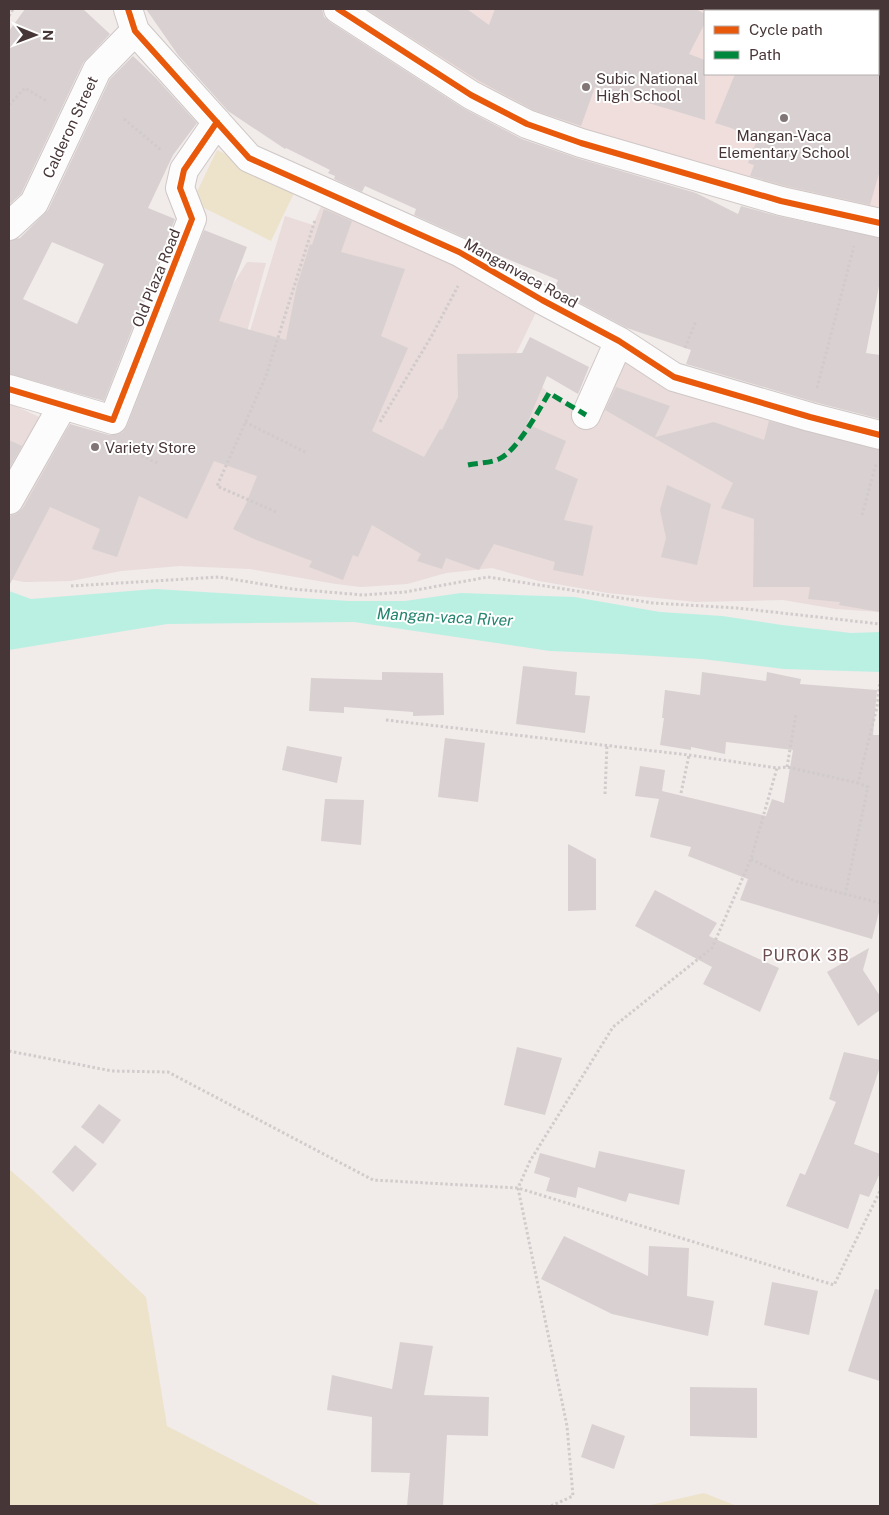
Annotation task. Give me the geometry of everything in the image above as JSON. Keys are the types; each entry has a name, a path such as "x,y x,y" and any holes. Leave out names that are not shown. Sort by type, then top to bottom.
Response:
{"street":[{"path":"338,9 471,95 527,124 581,143 710,181 781,201 871,221"},
{"name":"Calderon Street","path":"9,226 34,203 97,70 131,20"},
{"name":"Manganvaca Road","path":"131,20 249,158 459,252 542,300 619,341 674,377 810,417 879,447"},
{"path":"184,170 217,122"},
{"name":"Old Plaza Road","path":"63,405 113,420 192,219 180,188 184,170"},
{"path":"586,415 619,341"},
{"path":"9,389 63,405 9,500"}],"path":[{"path":"9,16 13,9"},
{"path":"9,105 25,88 74,119"},
{"path":"124,119 184,170"},
{"path":"276,512 217,486 266,376 324,191"},
{"path":"810,417 871,221"},
{"path":"380,422 434,331 459,284"},
{"path":"245,422 308,453"},
{"path":"862,516 879,447"},
{"path":"71,586 219,577 292,589 363,595 405,592 488,577 653,603 737,608 880,624"},
{"path":"858,783 877,707 880,681"},
{"path":"786,767 796,714"},
{"path":"386,720 689,754 777,768 786,767 858,783 868,787 845,895"},
{"path":"605,794 607,745"},
{"path":"681,793 689,754"},
{"path":"552,1506 573,1496 567,1426 518,1188 530,1161 613,1027 712,948 750,860 777,768"},
{"path":"750,860 795,881 880,903"},
{"path":"9,1051 112,1071 168,1072 373,1180 518,1188 834,1285 880,1191"}],"shaded area":[{"path":"350,9 880,9 880,209 878,216 542,125"},
{"path":"217,150 296,189 271,241 192,202"},
{"path":"322,204 542,300 512,362 549,393 586,415 616,349 880,445 880,612 836,609 783,600 696,602 608,593 539,581 492,568 446,573 407,584 361,587 250,569 180,566 121,571 71,581 24,582 9,579 9,403 52,423 86,435 116,442 111,431 159,317 202,334 247,262 266,263 245,339 250,331 285,216 313,225"},
{"path":"9,1169 146,1297 167,1426 322,1506 9,1506"},
{"path":"704,1493 737,1506 646,1506"}],"water":[{"name":"Mangan-vaca River","path":"155,589 349,601 405,601 461,593 574,597 660,612 722,616 851,633 880,632 880,672 784,669 702,659 550,651 354,622 167,624 9,650 9,591 31,599"}],"building":[{"path":"25,9 83,9 110,34 83,63 21,194 9,205 9,31"},
{"path":"146,9 322,9 324,17 330,22 463,108 522,139 577,158 696,193 738,214 741,206 880,238 880,281 866,353 880,355 880,419 814,402 686,364 691,350 627,328 554,289 558,280 486,250 465,238 414,215 416,209 365,186 362,192 334,179 335,176 328,173 330,170 285,149 228,111 178,55"},
{"name":"Subic National High School","path":"366,9 467,9 489,25 495,9 696,9 704,13 704,25 689,54 704,60 705,120 595,87 581,126 533,110 479,81"},
{"path":"133,56 197,123 173,155 148,208 175,219 104,401 9,374 9,241 20,238 48,210 110,79","holes":["52,242 104,264 77,324 23,299"]},
{"name":"Mangan-Vaca Elementary School","path":"880,74 880,170 870,205 750,176 754,165 748,163 757,140 715,123 735,75"},
{"path":"324,209 352,221 341,252 405,269 381,336 408,348 372,431 424,457 440,429 442,430 458,397 457,354 522,353 530,337 589,367 578,394 547,376 527,424 566,441 555,469 578,479 564,520 593,526 583,576 553,570 555,562 494,544 479,570 446,558 442,569 417,561 421,554 372,525 358,557 353,555 343,580 309,567 312,561 233,529 246,504 257,476 214,461 187,519 139,496 117,557 92,549 100,529 50,507 9,586 9,516 16,514 23,508 70,424 109,435 117,435 123,432 204,230 247,247 219,321 286,340 297,285"},
{"path":"616,387 670,406 655,437 714,422 764,440 769,421 880,450 880,612 839,605 840,602 808,599 810,587 753,587 754,519 721,508 733,483 605,410"},
{"path":"9,440 22,446 9,469"},
{"path":"667,485 711,504 697,565 661,557 666,538 660,510"},
{"path":"523,666 577,672 575,695 590,696 585,733 516,724"},
{"path":"382,672 443,673 444,715 413,716 413,712 344,707 344,713 309,711 311,678 382,680"},
{"path":"702,672 766,681 767,672 801,679 800,684 877,690 873,735 880,735 880,908 872,939 740,900 748,879 688,856 691,847 650,837 659,799 635,796 640,766 665,770 662,791 766,816 772,799 784,803 793,750 726,742 725,754 691,747 691,750 660,745 664,718 662,718 665,690 700,695"},
{"path":"445,738 485,743 478,802 438,797"},
{"path":"287,746 342,757 337,783 282,770"},
{"path":"325,799 364,800 361,845 321,841"},
{"path":"568,844 596,859 596,910 568,911"},
{"path":"655,890 717,923 709,936 779,968 760,1012 703,984 712,967 635,926"},
{"path":"869,948 863,970 880,996 880,1010 858,1026 827,972"},
{"path":"517,1047 562,1058 545,1115 504,1105"},
{"path":"844,1052 880,1060 880,1067 854,1144 880,1154 880,1173 869,1197 860,1194 848,1229 786,1206 800,1173 805,1175 836,1102 829,1099"},
{"path":"99,1104 121,1120 103,1144 81,1127"},
{"path":"75,1145 97,1164 73,1192 52,1172"},
{"path":"599,1151 685,1170 679,1205 629,1193 626,1202 578,1187 576,1198 546,1191 550,1178 534,1173 540,1153 595,1168"},
{"path":"564,1236 648,1276 649,1246 689,1248 687,1296 714,1301 708,1336 612,1314 541,1279"},
{"path":"772,1282 818,1291 809,1335 764,1325"},
{"path":"875,1289 880,1290 880,1381 848,1371"},
{"path":"400,1342 433,1346 424,1395 489,1397 488,1436 447,1435 443,1506 407,1506 410,1473 371,1472 372,1417 327,1410 332,1375 392,1389"},
{"path":"690,1387 757,1388 757,1438 690,1436"},
{"path":"592,1424 625,1436 614,1469 581,1457"}],"marked path":[{"path":"468,465 488,462 506,455 527,429 549,393 586,415"}],"cycle path":[{"path":"128,9 135,31 249,158 459,252 542,300 619,341 674,377 810,417 880,435"},
{"path":"338,9 471,95 527,124 581,143 781,201 880,223"},
{"path":"9,389 113,420 192,219 180,188 184,170 217,122"}],"place":[{"name":"Subic National High School","path":"586,87"},
{"name":"Mangan-Vaca Elementary School","path":"784,118"},
{"name":"Variety Store","path":"95,447"}],"district":[{"name":"PUROK 3B","path":"806,955"}]}
